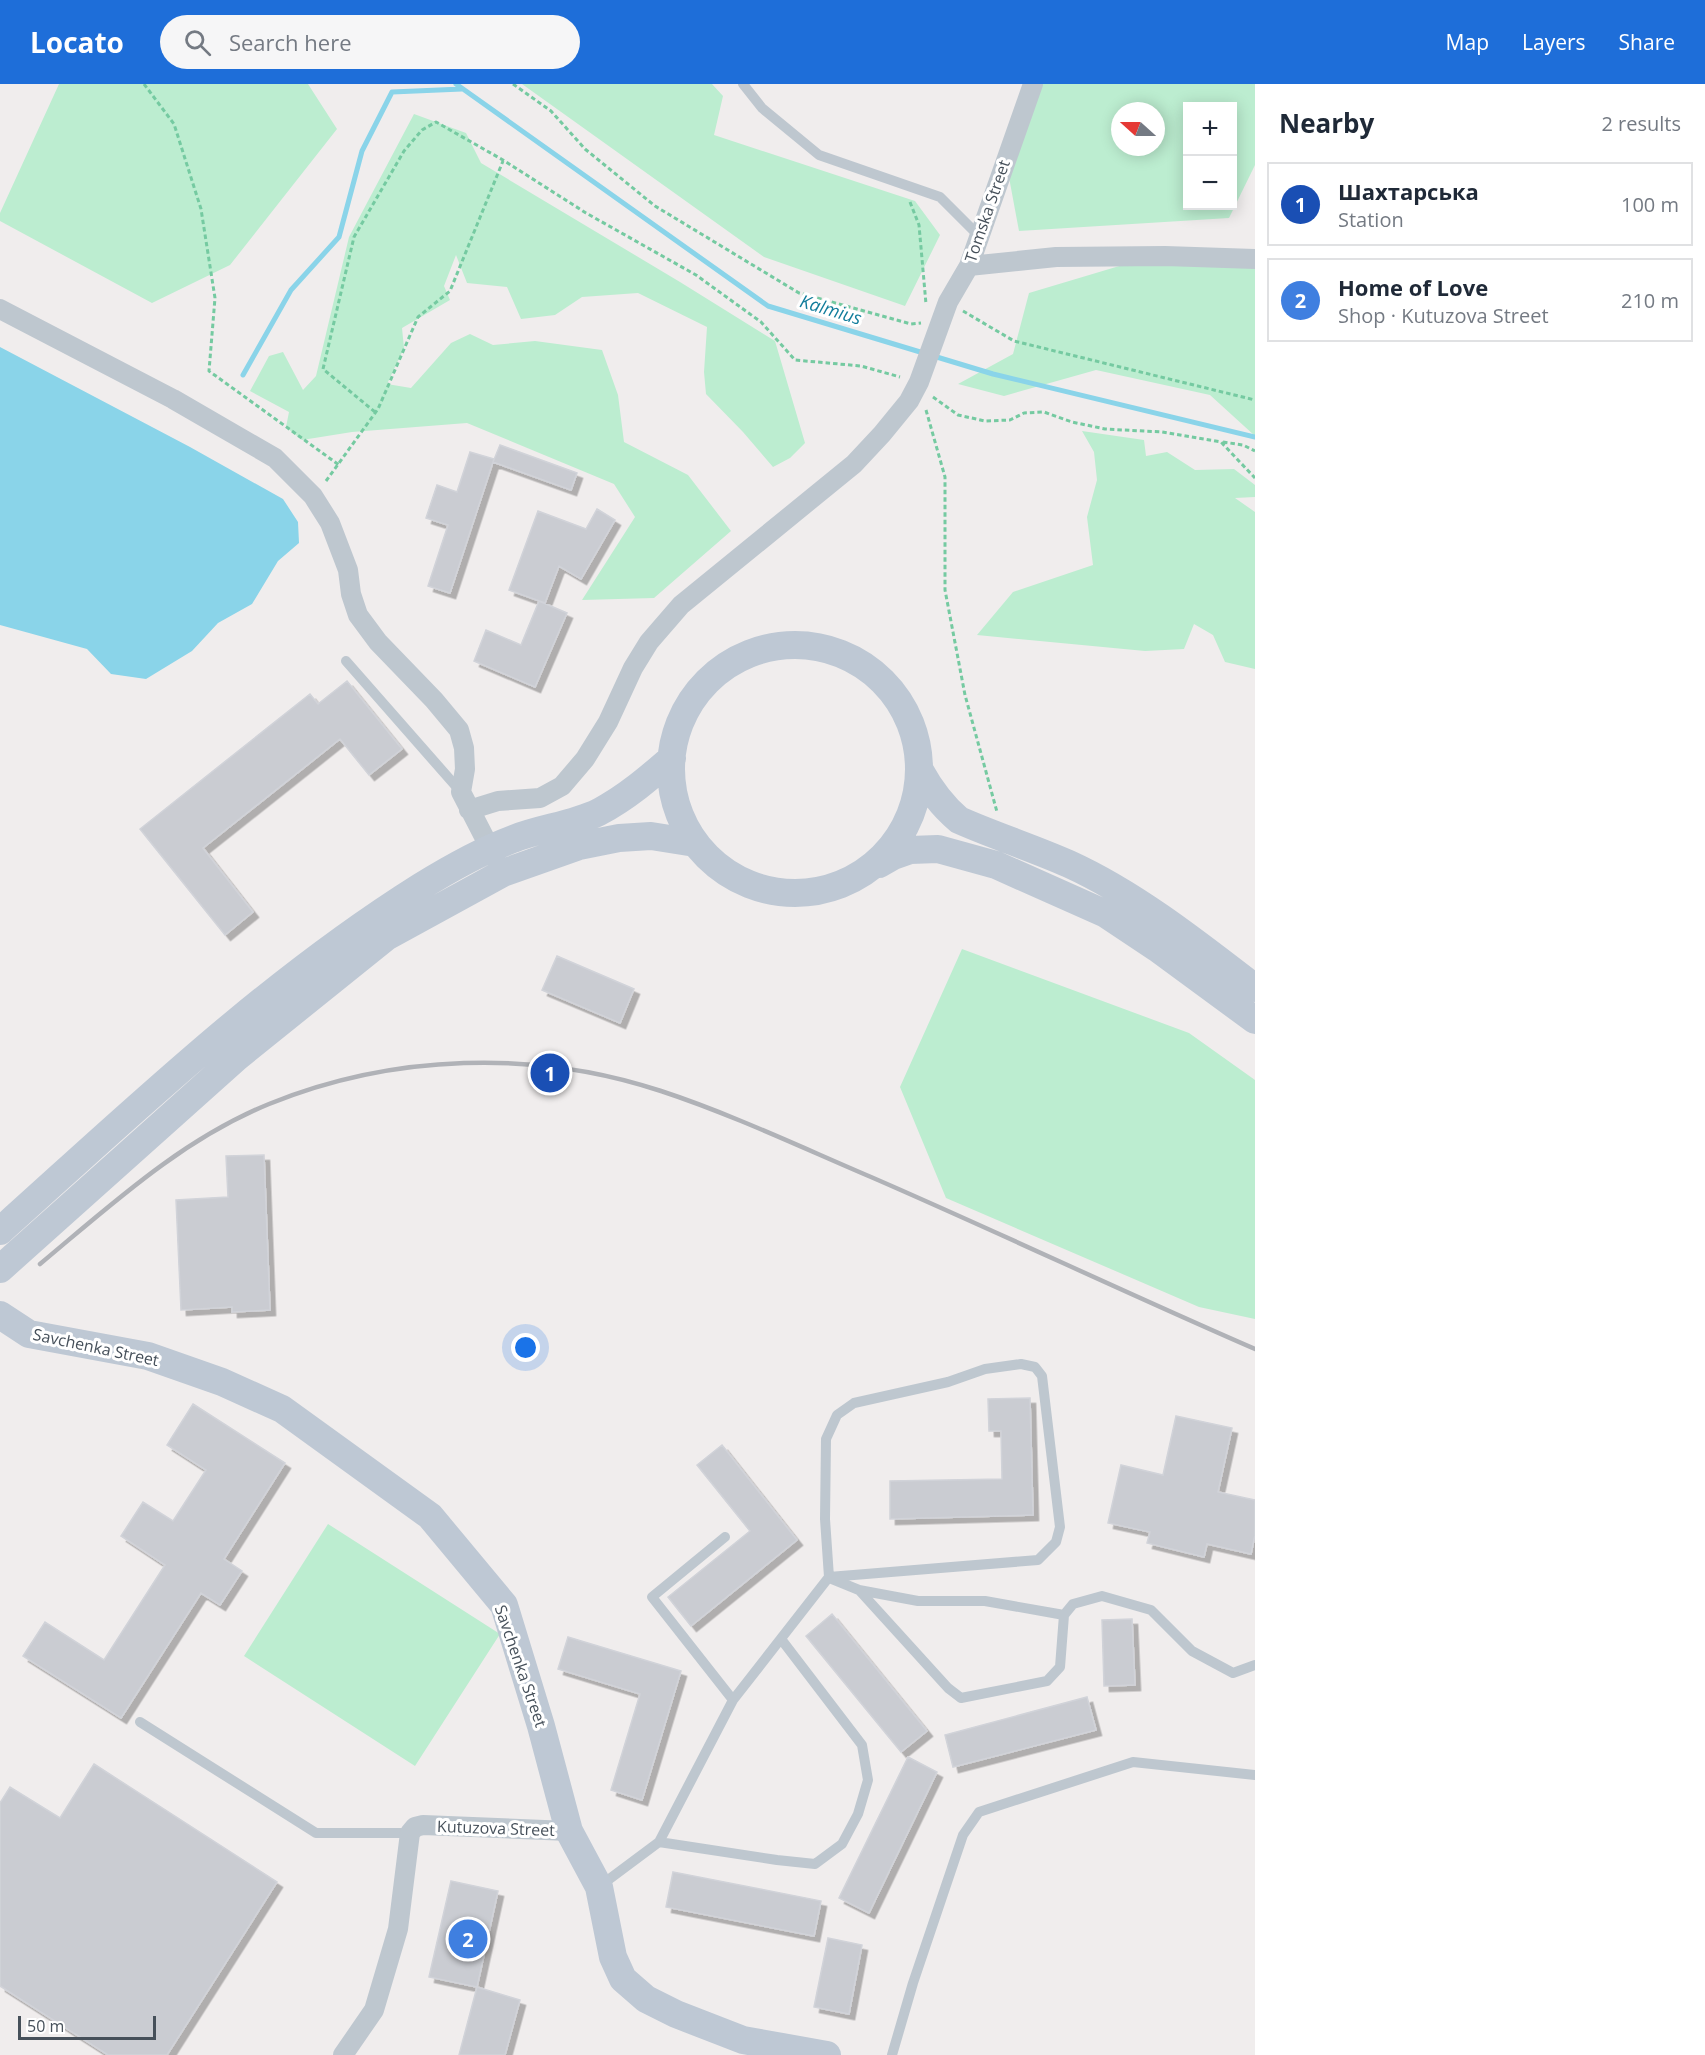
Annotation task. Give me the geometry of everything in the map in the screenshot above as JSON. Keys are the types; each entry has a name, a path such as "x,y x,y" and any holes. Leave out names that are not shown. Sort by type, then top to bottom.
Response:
{"main road":[{"path":"851,880 871,868 887,853 901,834 911,814 917,792 919,769 915,735 901,704 879,677 850,658 818,647 784,645 751,653 721,670 696,694 680,724 672,758 672,780 676,803 684,824 695,843 720,868 750,885 784,893 818,892 851,880 893,856 910,850 947,850 996,865 1106,914 1166,954 1255,1020"},
{"path":"0,1269 237,1057 386,937 497,861 514,838 597,813 642,785 672,758"},
{"path":"919,769 931,792 944,808 959,820 1070,865 1118,891 1169,924 1255,988"},
{"path":"0,1231 219,1035 367,921 423,885 497,861 619,838 651,836 695,843"},
{"name":"Savchenka Street","path":"0,1315 29,1334 148,1356 222,1382 282,1409 430,1516 504,1605 541,1726 569,1831 599,1887 613,1957 624,1979 646,1999 676,2014 743,2040 754,2049 827,2055"}],"street":[{"name":"Tomska Street","path":"469,810 498,801 540,798 562,786 585,759 608,722 633,668 665,622 681,605 854,464 909,401 919,382 948,302 969,266 1032,84"},
{"path":"969,266 1056,257 1165,256 1255,259"},
{"path":"0,309 173,399 275,459 313,496 330,523 348,570 351,594 358,615 378,642 434,700 459,730 464,748 465,769 461,792 497,861"},
{"name":"Kutuzova Street","path":"410,1833 415,1827 423,1825 569,1831"},
{"path":"343,2055 374,2010 398,1929 410,1833"}],"lane":[{"path":"743,84 762,108 819,155 940,197 978,236"},
{"path":"346,661 461,792"},
{"path":"599,1887 659,1842 733,1700 829,1577 825,1519 826,1439 837,1415 854,1403 948,1382 986,1370 1021,1364 1035,1367 1042,1376 1060,1527 1056,1542 1038,1560 829,1577"},
{"path":"725,1537 652,1597 733,1700"},
{"path":"829,1577 859,1590 918,1601 985,1601 1064,1615"},
{"path":"859,1590 948,1688 962,1698 1047,1681 1060,1667 1064,1615 1073,1604 1102,1596 1151,1610 1192,1651 1233,1673 1255,1665"},
{"path":"659,1842 815,1864 842,1844 858,1814 868,1779 862,1745 781,1639"},
{"path":"140,1722 316,1833 410,1833"},
{"path":"892,2055 913,1983 963,1835 978,1812 1133,1762 1255,1775"}],"path":[{"path":"144,84 174,124 201,209 215,298 209,371 339,465"},
{"path":"513,84 551,111 585,149 655,206 800,293 912,324 938,328"},
{"path":"375,412 323,369 354,237 404,151 422,130 436,122 503,160 586,213 696,275 761,322 795,360 861,366 919,382 937,401 958,415 985,421 1010,420 1024,413 1044,412 1105,429 1162,432 1244,445 1255,451"},
{"path":"313,496 339,465 375,412 418,317 450,291 503,160"},
{"path":"907,186 910,203 919,225 926,306 938,328"},
{"path":"948,302 1014,341 1255,399"},
{"path":"919,382 945,477 945,590 964,693 1005,838"},
{"path":"1221,442 1255,478"}],"green space":[{"path":"59,84 308,84 337,129 230,265 152,303 0,221 0,213"},
{"path":"522,84 712,84 723,96 714,135 915,201 940,235 905,306 764,257"},
{"path":"1042,84 1255,84 1255,165 1237,202 1237,102 1183,102 1183,210 1233,210 1229,218 1019,231 1008,172"},
{"path":"414,114 466,133 481,163 775,341 805,443 790,458 773,467 706,394 704,372 707,327 638,293 582,297 555,315 521,319 507,287 467,283 456,255 444,286 450,300 402,328 404,348 387,384 411,388 451,343 470,334 493,345 535,341 602,350 618,395 624,442 688,475 731,531 654,598 582,600 635,517 614,484 467,423 352,432 302,440 286,427 289,412 250,391 269,356 283,352 303,390 316,376 349,237"},
{"path":"1126,264 1255,265 1255,436 1210,395 1096,370 1004,396 958,384 1013,354 1029,293"},
{"path":"1082,431 1144,440 1146,456 1167,452 1195,470 1234,469 1255,485 1255,497 1235,498 1255,512 1255,669 1225,662 1213,635 1194,624 1184,649 1145,651 977,635 1013,592 1093,565 1087,517 1097,480 1094,452"},
{"path":"962,949 1189,1033 1255,1080 1255,1319 1199,1307 946,1198 900,1087"},
{"path":"328,1524 500,1634 415,1766 244,1656"}],"water":[{"path":"0,347 190,447 283,499 298,522 299,543 278,561 252,604 218,623 192,651 146,679 111,674 87,649 0,625"}],"building":[{"path":"500,445 577,473 571,490 493,462"},
{"path":"470,452 494,459 450,593 428,586 448,525 426,518 437,485 457,492"},
{"path":"597,509 615,520 581,579 559,566 545,603 509,590 538,511 586,529"},
{"path":"539,601 567,613 535,687 474,661 486,630 521,645"},
{"path":"347,681 402,749 369,775 340,739 203,848 253,912 225,935 140,829 310,694 318,704"},
{"path":"557,956 634,989 620,1023 542,990"},
{"path":"264,1155 270,1310 232,1312 232,1307 181,1310 176,1200 228,1197 226,1156"},
{"path":"1030,1398 1033,1515 890,1519 890,1481 1002,1479 1001,1431 989,1431 988,1399"},
{"path":"193,1404 285,1463 224,1559 242,1571 220,1605 201,1593 121,1718 23,1656 45,1622 104,1660 165,1565 121,1536 143,1502 173,1521 206,1470 167,1445"},
{"path":"1176,1416 1232,1428 1218,1492 1255,1500 1255,1535 1251,1554 1207,1544 1204,1557 1147,1543 1150,1532 1108,1523 1121,1465 1163,1475"},
{"path":"722,1445 797,1540 691,1626 668,1597 750,1531 697,1465"},
{"path":"832,1614 927,1731 901,1752 806,1636"},
{"path":"1132,1619 1135,1685 1104,1686 1102,1620"},
{"path":"568,1637 681,1671 642,1800 611,1790 640,1694 558,1669"},
{"path":"1087,1697 1096,1730 953,1767 945,1735"},
{"path":"908,1757 937,1772 869,1913 839,1898"},
{"path":"94,1764 277,1882 167,2055 108,2055 0,1986 0,1803 10,1787 60,1818"},
{"path":"673,1872 821,1901 814,1936 666,1907"},
{"path":"451,1881 498,1891 477,1987 429,1977"},
{"path":"828,1938 862,1945 849,2014 814,2007"},
{"path":"477,1987 520,2000 505,2055 459,2055"}],"waterway":[{"name":"Kalmius","path":"456,84 768,306 993,374 1255,437"},
{"path":"243,375 291,290 339,237 362,151 392,92 462,89"}],"railway":[{"path":"40,1264 148,1175 206,1136 269,1104 316,1087 364,1075 414,1067 464,1063 514,1063 564,1068 613,1077 714,1110 919,1198 1255,1349"}],"place":[{"name":"Шахтарська","path":"550,1073"},
{"name":"Home of Love","path":"468,1939"}]}
